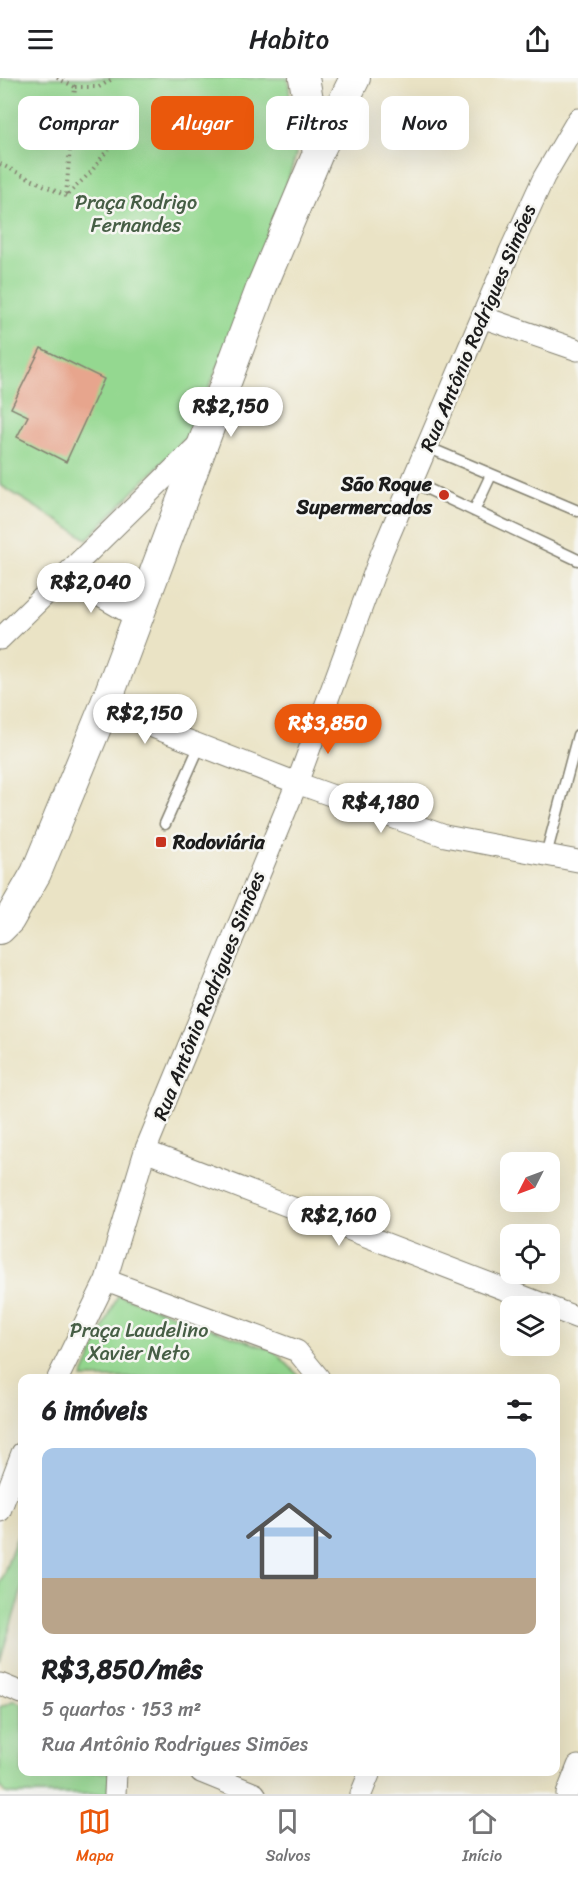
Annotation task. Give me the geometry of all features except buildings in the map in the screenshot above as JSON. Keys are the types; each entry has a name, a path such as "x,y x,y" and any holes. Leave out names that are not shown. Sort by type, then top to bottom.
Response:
{"main road":[{"path":"304,78 318,153"},
{"path":"0,929 9,920 36,873 104,708 262,286 318,153 355,78"}],"street":[{"name":"Rua Antônio Rodrigues Simões","path":"60,1374 106,1280 145,1151 297,783 382,552 543,177 578,119"},
{"path":"482,317 578,350"},
{"path":"0,639 205,438"},
{"path":"65,576 138,618"},
{"path":"104,708 297,783 445,836 578,861"},
{"path":"145,1151 520,1296"},
{"path":"106,1280 297,1351 316,1374"},
{"path":"560,1311 578,1318"},
{"path":"0,1512 18,1464"},
{"path":"0,1684 18,1691"},
{"path":"567,1794 578,1766"},
{"path":"115,1794 116,1776"},
{"path":"211,1776 255,1794"},
{"path":"362,1794 369,1776"}],"lane":[{"path":"427,447 578,511"},
{"path":"474,512 491,475"},
{"path":"412,482 578,560"},
{"path":"546,855 578,735"},
{"path":"165,824 200,745"}],"path":[{"path":"57,78 75,87 99,87 114,78"},
{"path":"66,196 75,87"},
{"path":"66,196 91,172 107,150"},
{"path":"0,164 66,196"}],"green space":[{"name":"Praça Rodrigo Fernandes","path":"0,78 288,78 290,96 266,96 266,150 295,150 296,155 255,282 188,436 87,539 0,485"},
{"name":"Praça Laudelino Xavier Neto","path":"118,1295 274,1351 297,1374 84,1374"},
{"path":"18,1534 18,1602 0,1661 0,1583"},
{"path":"14,1700 18,1702 18,1776 111,1776 110,1794 7,1794 0,1786 0,1707"}],"place":[{"name":"São Roque Supermercados","path":"444,495"},
{"name":"Rodoviária","path":"161,842"}]}
